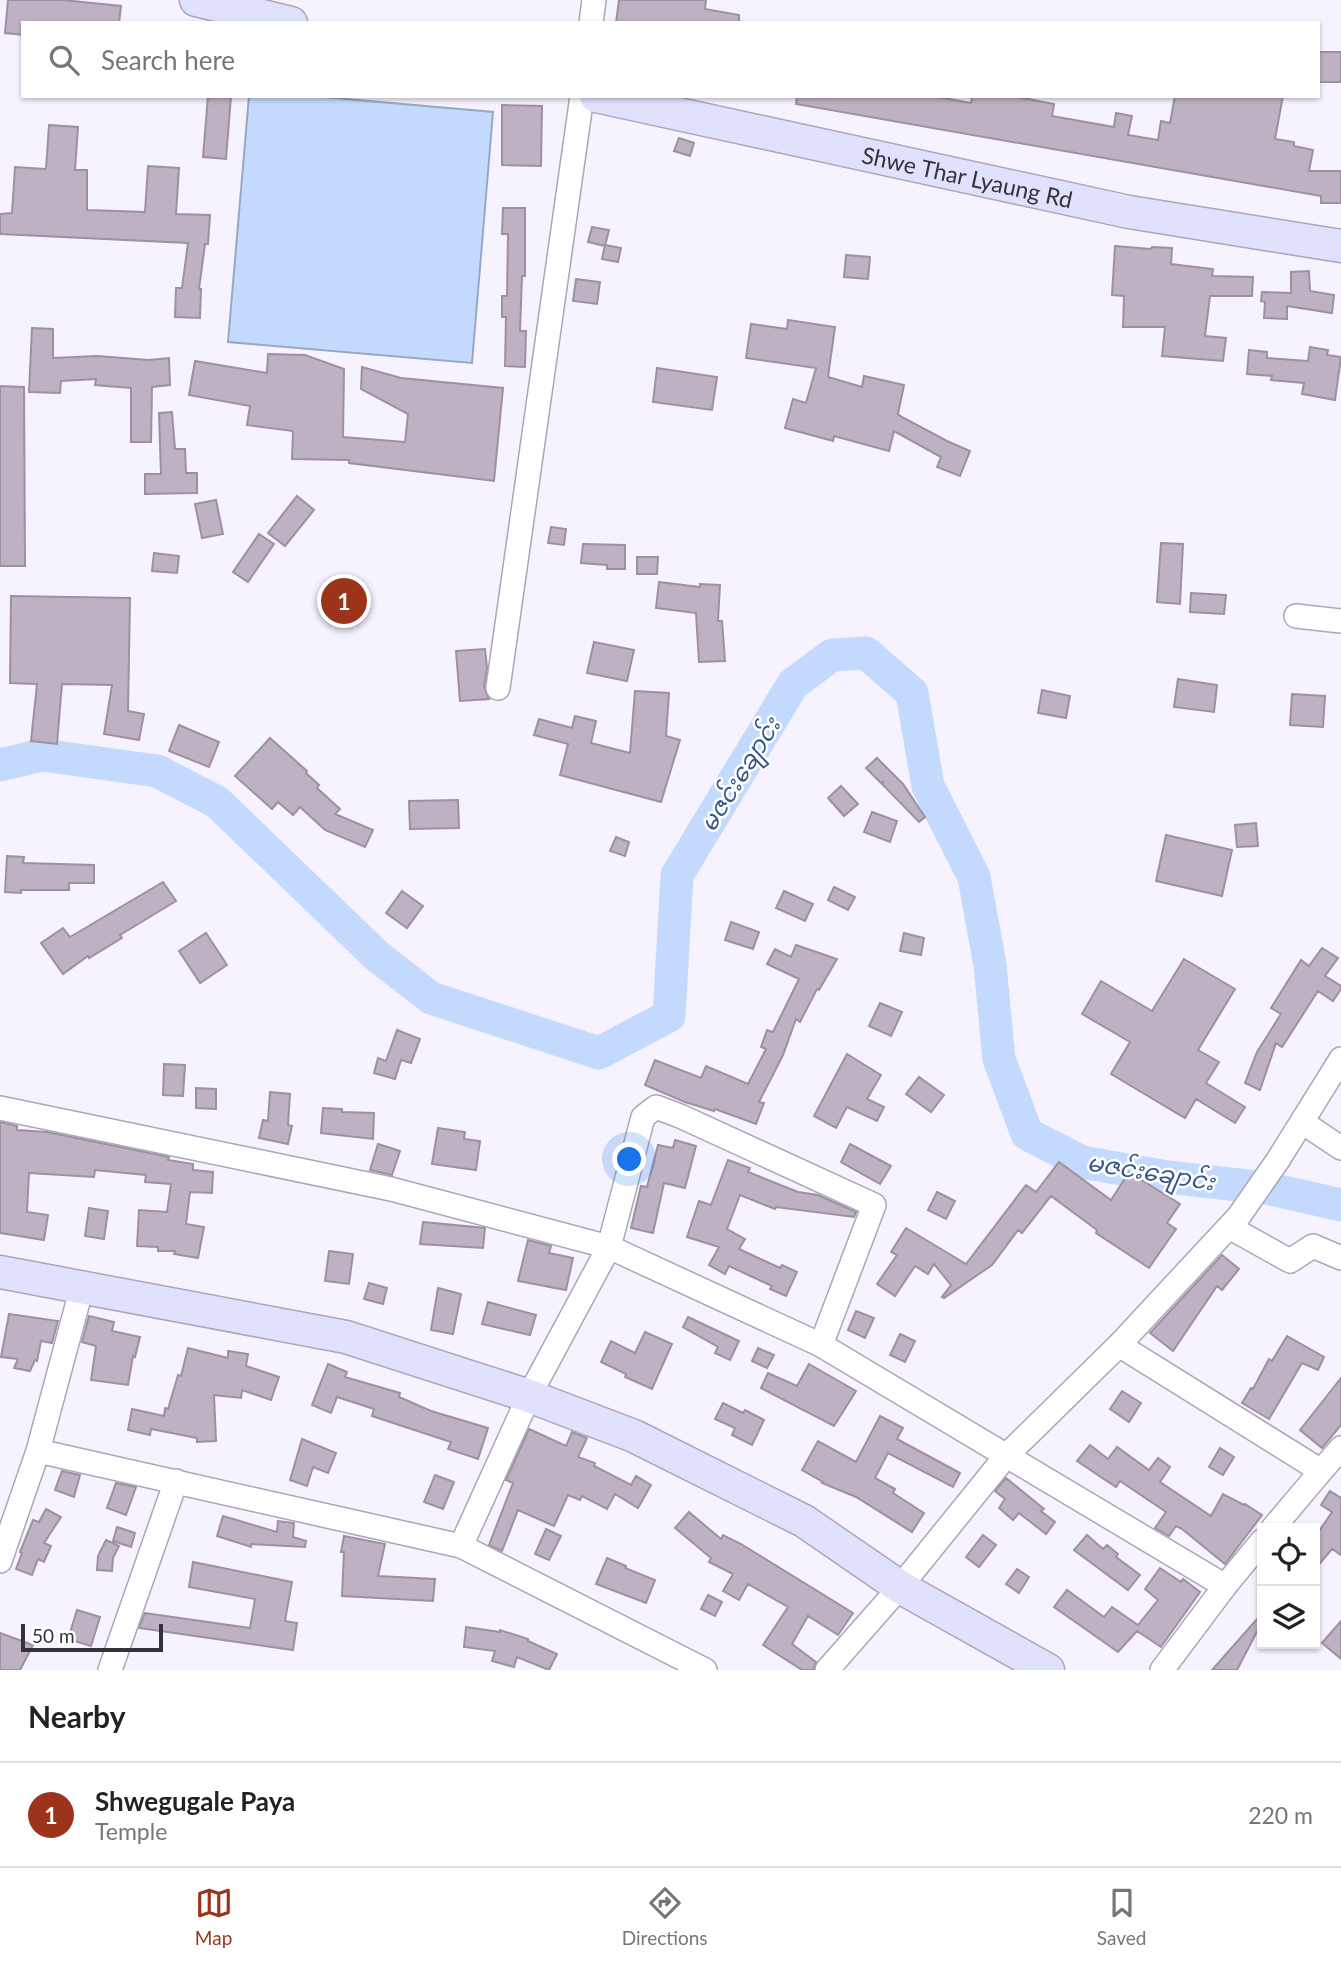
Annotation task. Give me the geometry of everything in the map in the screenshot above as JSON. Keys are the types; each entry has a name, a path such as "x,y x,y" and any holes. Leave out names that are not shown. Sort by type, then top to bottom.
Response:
{"street":[{"path":"196,0 283,21"},
{"path":"592,21 594,0"},
{"path":"498,688 582,98"},
{"name":"Shwe Thar Lyaung Rd","path":"604,98 1129,212 1341,246"},
{"path":"1296,616 1341,621"},
{"path":"827,1670 900,1587 1006,1456 1119,1345 1233,1222 1278,1160 1341,1059"},
{"path":"461,1546 529,1396 609,1247 643,1116 656,1107 874,1205 821,1345"},
{"path":"0,1108 391,1189 609,1247 821,1345 1225,1586"},
{"path":"1302,1122 1341,1148"},
{"path":"1233,1222 1290,1261 1313,1246 1341,1258"},
{"path":"0,1272 346,1337 529,1396 634,1436 804,1521 900,1587 1048,1670"},
{"path":"0,1560 37,1451 82,1287"},
{"path":"1119,1345 1321,1471"},
{"path":"1277,1523 1341,1448"},
{"path":"37,1451 461,1546 705,1670"},
{"path":"110,1670 176,1481"},
{"path":"1162,1670 1257,1547"}],"water":[{"path":"249,98 335,98 493,112 472,363 228,342"}],"building":[{"path":"8,0 63,0 121,6 119,21 21,21 21,35 5,33"},
{"path":"619,0 706,0 705,9 739,15 739,21 616,21"},
{"path":"1320,52 1341,52 1341,82 1320,82"},
{"path":"208,98 231,98 226,159 203,157"},
{"path":"797,98 943,98 971,103 972,98 1022,98 1054,104 1052,116 1114,127 1116,113 1132,116 1128,135 1158,140 1161,121 1170,123 1175,98 1283,98 1275,139 1294,142 1294,146 1313,150 1309,171 1341,171 1341,203 1321,203 1321,196 796,104"},
{"path":"502,105 542,106 541,166 502,165"},
{"path":"49,125 78,127 75,170 87,170 87,210 145,212 148,166 179,168 176,214 210,215 208,244 205,244 199,289 200,318 175,317 176,288 182,288 188,243 0,234 0,214 12,213 15,167 46,169"},
{"path":"679,138 694,143 690,156 674,151"},
{"path":"503,208 525,208 525,276 522,276 520,331 526,331 525,367 505,366 506,317 502,317 502,296 507,296 508,234 502,234"},
{"path":"592,227 609,230 605,246 588,242"},
{"path":"605,245 621,248 618,262 602,259"},
{"path":"1115,246 1172,248 1171,264 1213,269 1212,276 1253,277 1252,296 1210,296 1205,336 1226,338 1223,361 1162,356 1165,327 1123,327 1124,296 1112,295"},
{"path":"846,255 870,257 868,279 844,277"},
{"path":"1309,271 1310,291 1334,295 1332,313 1287,306 1287,319 1264,318 1265,302 1261,301 1262,292 1291,293 1291,272"},
{"path":"576,279 600,282 597,304 573,301"},
{"path":"788,320 835,327 828,377 862,387 864,376 904,385 898,414 900,416 970,451 960,476 937,467 941,457 894,431 889,451 834,436 833,441 785,428 793,399 806,403 816,368 746,358 751,324 787,329"},
{"path":"32,328 53,329 53,358 169,358 170,385 152,387 151,442 131,442 131,388 95,385 96,379 61,381 60,393 29,392"},
{"path":"1310,347 1328,350 1327,355 1341,357 1335,400 1302,394 1304,383 1271,380 1272,376 1247,374 1249,350 1267,352 1267,358 1308,361"},
{"path":"268,354 305,355 344,369 343,437 405,442 408,414 361,389 362,367 401,378 503,388 494,481 349,463 349,460 292,459 293,431 247,425 250,406 189,395 195,361 267,373"},
{"path":"657,368 717,377 712,410 653,402"},
{"path":"0,386 24,387 25,566 0,566"},
{"path":"172,412 175,449 185,449 186,473 197,473 197,493 145,494 145,474 161,474 159,413"},
{"path":"297,496 314,510 285,546 268,533"},
{"path":"216,500 223,534 202,538 195,504"},
{"path":"551,527 566,529 564,545 548,543"},
{"path":"259,534 274,544 248,582 233,572"},
{"path":"1161,543 1183,544 1180,604 1157,602"},
{"path":"583,544 625,545 625,569 607,569 607,565 581,563"},
{"path":"154,553 179,556 177,573 152,571"},
{"path":"637,557 658,557 657,574 637,574"},
{"path":"659,582 700,587 700,584 720,585 718,621 722,621 725,661 699,662 696,613 656,608"},
{"path":"1191,593 1226,595 1224,614 1190,612"},
{"path":"11,596 130,598 128,711 144,714 139,740 104,734 112,685 62,684 57,744 31,741 37,684 10,683"},
{"path":"594,642 634,650 627,681 587,673"},
{"path":"485,649 487,668 484,687 489,699 460,701 456,651"},
{"path":"1178,679 1217,685 1214,712 1174,707"},
{"path":"1042,690 1070,696 1066,718 1038,713"},
{"path":"635,691 669,693 666,736 680,740 661,802 560,775 568,744 534,735 539,719 572,728 575,716 596,721 591,743 630,753"},
{"path":"1292,694 1325,696 1323,727 1290,725"},
{"path":"179,725 219,742 209,767 169,751"},
{"path":"270,738 307,771 319,785 317,788 340,809 335,814 373,830 365,847 325,830 300,807 293,815 278,802 272,809 235,776"},
{"path":"877,758 903,784 925,817 919,822 882,784 884,781 881,783 866,768"},
{"path":"841,786 858,804 844,816 828,798"},
{"path":"458,800 459,828 410,829 409,801"},
{"path":"872,812 897,821 890,842 864,832"},
{"path":"1256,823 1258,846 1237,847 1235,825"},
{"path":"1166,835 1232,850 1222,896 1156,881"},
{"path":"616,837 629,842 625,856 610,851"},
{"path":"7,856 24,857 23,863 94,865 94,883 69,883 69,890 5,892"},
{"path":"163,882 176,901 63,974 41,943 63,928 70,937"},
{"path":"834,887 855,897 848,910 828,900"},
{"path":"402,891 423,906 407,928 386,913"},
{"path":"784,891 813,904 805,921 776,908"},
{"path":"731,922 759,932 753,949 725,940"},
{"path":"206,933 227,965 200,983 179,951"},
{"path":"904,933 924,938 921,955 900,951"},
{"path":"796,945 837,959 800,1022 796,1019 783,1055 759,1102 764,1103 756,1124 715,1109 714,1111 685,1102 645,1085 655,1060 701,1078 706,1066 748,1084 766,1049 761,1047 767,1030 773,1032 799,979 767,964 775,949 791,957"},
{"path":"1322,948 1338,958 1325,976 1341,986 1341,989 1333,1001 1318,991 1282,1047 1276,1043 1260,1090 1245,1083 1257,1052 1281,1014 1271,1008 1301,960 1309,966"},
{"path":"1184,959 1235,989 1198,1050 1219,1062 1206,1083 1245,1107 1235,1123 1196,1099 1185,1118 1111,1074 1130,1042 1082,1014 1101,981 1152,1011"},
{"path":"880,1003 902,1012 891,1036 869,1026"},
{"path":"397,1030 420,1039 411,1063 401,1060 395,1079 374,1073 378,1058 386,1061"},
{"path":"847,1054 881,1075 867,1099 884,1107 877,1121 847,1107 836,1128 814,1116"},
{"path":"164,1064 185,1065 183,1096 163,1095"},
{"path":"919,1077 944,1095 931,1112 906,1094"},
{"path":"196,1088 216,1089 216,1109 196,1108"},
{"path":"270,1092 290,1094 288,1125 292,1126 288,1144 259,1138 263,1120 268,1121"},
{"path":"323,1108 342,1109 342,1112 374,1113 373,1139 321,1133"},
{"path":"0,1122 17,1126 17,1130 47,1132 169,1157 168,1160 193,1164 193,1170 213,1172 212,1193 190,1192 186,1224 204,1227 198,1258 174,1254 175,1251 158,1251 158,1247 137,1246 139,1210 167,1212 171,1184 145,1182 146,1175 95,1170 94,1177 29,1173 27,1212 48,1215 44,1240 0,1233"},
{"path":"438,1128 465,1132 464,1139 480,1141 476,1170 432,1164"},
{"path":"675,1140 696,1146 685,1188 664,1183 653,1233 631,1228 641,1186 647,1187 658,1145 673,1148"},
{"path":"378,1144 400,1151 392,1175 370,1170"},
{"path":"850,1144 891,1166 880,1184 841,1162"},
{"path":"728,1160 750,1168 748,1172 798,1192 818,1195 856,1212 854,1217 775,1209 740,1195 727,1229 745,1239 739,1249 780,1268 782,1265 797,1272 786,1296 770,1289 772,1286 729,1266 725,1274 709,1265 719,1247 687,1237 699,1201 711,1205"},
{"path":"1059,1162 1111,1200 1129,1172 1180,1204 1167,1223 1176,1229 1149,1268 1096,1233 1097,1230 1051,1196 1022,1233 1018,1230 992,1265 944,1298 942,1297 951,1285 934,1264 928,1274 915,1266 895,1296 877,1284 897,1255 891,1252 906,1228 966,1264 1026,1185 1036,1192"},
{"path":"937,1192 955,1201 946,1219 928,1210"},
{"path":"89,1208 108,1211 104,1239 85,1236"},
{"path":"423,1222 485,1228 483,1248 420,1244"},
{"path":"528,1240 551,1246 549,1253 573,1258 566,1290 518,1281"},
{"path":"329,1251 353,1254 349,1284 325,1281"},
{"path":"1222,1255 1239,1269 1222,1290 1217,1286 1173,1351 1150,1333"},
{"path":"369,1283 387,1288 383,1304 364,1299"},
{"path":"438,1288 461,1294 453,1334 431,1330"},
{"path":"488,1302 536,1315 530,1335 482,1324"},
{"path":"856,1311 874,1318 865,1338 848,1330"},
{"path":"9,1314 58,1321 52,1343 41,1341 37,1361 35,1360 30,1371 14,1368 18,1359 1,1357"},
{"path":"89,1316 114,1322 112,1331 140,1337 135,1357 133,1356 128,1385 91,1380 96,1346 82,1342"},
{"path":"688,1317 739,1341 730,1360 715,1353 718,1347 683,1327"},
{"path":"645,1332 672,1344 652,1389 601,1362 611,1341 635,1353"},
{"path":"900,1334 915,1341 905,1362 890,1355"},
{"path":"1287,1336 1324,1357 1318,1370 1302,1363 1269,1419 1242,1403 1269,1359 1272,1361"},
{"path":"188,1348 228,1358 228,1351 248,1354 246,1366 279,1377 271,1400 242,1390 241,1398 214,1395 216,1441 197,1442 197,1438 151,1429 150,1435 128,1430 132,1409 164,1416 178,1375 181,1376"},
{"path":"758,1348 774,1355 767,1368 752,1361"},
{"path":"328,1364 347,1372 345,1377 400,1393 399,1397 431,1411 488,1428 478,1459 448,1449 451,1442 372,1416 374,1409 337,1397 331,1413 312,1405"},
{"path":"809,1364 856,1391 834,1426 761,1388 768,1373 797,1386"},
{"path":"1341,1378 1341,1425 1322,1448 1300,1430"},
{"path":"1122,1391 1141,1403 1129,1422 1110,1409"},
{"path":"723,1403 764,1420 752,1445 732,1435 735,1428 715,1419"},
{"path":"880,1416 903,1428 897,1439 960,1473 953,1487 888,1453 875,1478 895,1489 893,1493 924,1513 912,1532 856,1497 822,1483 802,1470 818,1441 856,1462"},
{"path":"529,1429 566,1446 572,1432 587,1438 578,1457 595,1463 594,1466 631,1485 636,1476 651,1485 638,1508 615,1494 607,1509 582,1496 580,1500 568,1495 554,1526 518,1510 502,1551 489,1545 513,1483 506,1480"},
{"path":"302,1439 336,1453 328,1473 313,1467 307,1486 290,1480"},
{"path":"1090,1445 1108,1459 1117,1447 1149,1470 1158,1458 1170,1467 1160,1482 1211,1516 1223,1494 1262,1515 1225,1564 1182,1529 1176,1526 1169,1536 1155,1528 1166,1512 1120,1481 1116,1487 1077,1461"},
{"path":"1220,1448 1234,1457 1223,1475 1209,1467"},
{"path":"62,1471 80,1475 74,1497 55,1490"},
{"path":"435,1475 454,1482 443,1509 424,1502"},
{"path":"1006,1478 1044,1509 1041,1511 1055,1522 1046,1534 1019,1513 1013,1520 999,1508 1005,1499 995,1491"},
{"path":"116,1483 136,1487 126,1515 107,1508"},
{"path":"1330,1491 1341,1498 1341,1555 1332,1549 1320,1563 1320,1530 1332,1512 1321,1505"},
{"path":"46,1509 61,1517 44,1543 51,1546 44,1562 38,1559 32,1575 16,1569 33,1520 39,1522"},
{"path":"689,1512 721,1539 723,1535 741,1544 853,1613 838,1635 808,1616 792,1644 816,1662 813,1670 802,1670 763,1645 788,1607 748,1584 739,1600 723,1591 733,1574 709,1562 711,1558 675,1528"},
{"path":"223,1516 277,1532 278,1521 294,1523 293,1537 306,1541 305,1547 251,1544 251,1547 217,1536"},
{"path":"117,1527 135,1533 131,1547 113,1541"},
{"path":"546,1529 561,1536 549,1560 535,1554"},
{"path":"983,1535 996,1545 979,1567 966,1557"},
{"path":"1087,1535 1103,1549 1107,1545 1118,1554 1116,1557 1140,1575 1128,1590 1074,1550"},
{"path":"344,1536 385,1544 378,1576 435,1579 433,1601 342,1596 344,1552 341,1552"},
{"path":"106,1540 119,1546 113,1558 112,1571 97,1570 98,1556"},
{"path":"607,1558 655,1580 646,1603 596,1584"},
{"path":"193,1562 292,1582 285,1621 297,1623 293,1650 139,1628 145,1613 250,1628 255,1599 189,1587"},
{"path":"1160,1568 1181,1582 1183,1579 1200,1592 1161,1647 1137,1631 1118,1652 1054,1607 1067,1590 1104,1617 1112,1607 1138,1625 1158,1600 1145,1589"},
{"path":"1017,1569 1029,1577 1019,1593 1006,1584"},
{"path":"708,1595 722,1602 715,1616 701,1609"},
{"path":"77,1610 100,1617 91,1646 68,1639"},
{"path":"1257,1619 1257,1632 1237,1670 1212,1670"},
{"path":"1341,1621 1341,1659 1322,1643"},
{"path":"466,1627 500,1630 528,1639 557,1654 549,1670 517,1657 514,1667 492,1661 495,1651 464,1647"},
{"path":"0,1633 33,1645 20,1670 0,1670"}],"waterway":[{"name":"မဇင်းချောင်း","path":"0,765 42,755 157,771 217,802 377,956 431,998 599,1053 669,1016 677,875 793,684 832,655 866,653 912,693 928,786 974,877 990,965 999,1059 1027,1134 1082,1162 1167,1177 1266,1188 1341,1205"}],"place":[{"name":"Shwegugale Paya","path":"344,601"}]}
